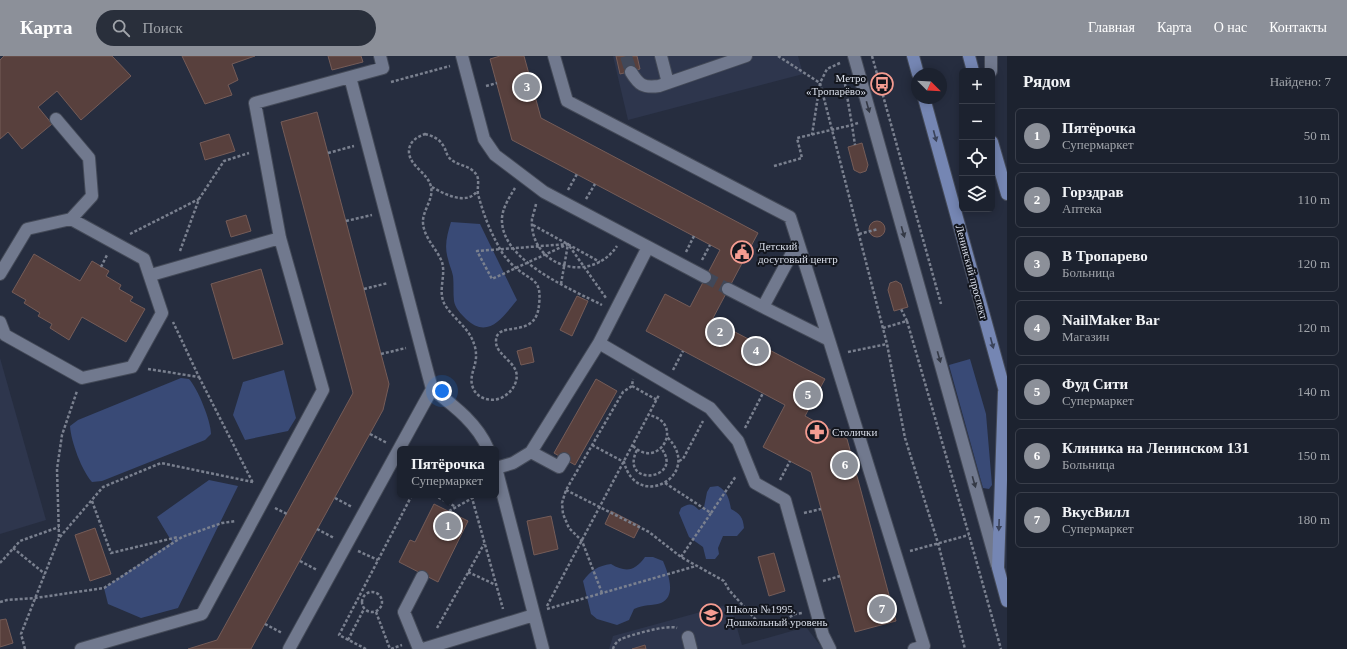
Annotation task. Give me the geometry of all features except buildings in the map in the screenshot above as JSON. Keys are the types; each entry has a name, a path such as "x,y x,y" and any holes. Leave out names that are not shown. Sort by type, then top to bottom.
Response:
{"main road":[{"path":"913,56 916,68"},
{"path":"969,56 972,68"},
{"name":"Ленинский проспект","path":"926,104 1005,393 998,568 1007,601"},
{"path":"995,152 1007,194"}],"street":[{"path":"81,649 202,614 323,390 280,238 254,103 383,68 380,56"},
{"path":"554,56 567,100 790,217 924,646 914,649"},
{"path":"661,56 668,83"},
{"path":"631,72 636,80 642,85 649,87 659,86 746,56"},
{"path":"854,56 998,568"},
{"path":"991,56 991,68"},
{"path":"463,59 484,139 495,155 544,192 705,277"},
{"path":"350,77 432,389 463,414 483,438 487,446"},
{"path":"0,274 27,229 71,219 92,196 89,158 56,119"},
{"path":"0,322 5,335 82,378 132,367 162,313 144,259 71,219"},
{"path":"150,276 280,238"},
{"path":"762,307 798,242"},
{"path":"499,467 514,463 532,452 599,343 648,247"},
{"path":"728,289 828,340"},
{"path":"599,343 710,408 738,441 755,483 785,500 823,635 830,649"},
{"path":"401,446 432,389"},
{"path":"532,452 559,468 564,459"},
{"path":"290,649 397,453"},
{"path":"499,480 543,649"},
{"path":"422,577 404,612 423,648 534,615"},
{"path":"688,637 691,649"}],"path":[{"path":"778,56 820,83 883,328 905,438 938,543 965,649"},
{"path":"812,135 820,83 827,69 841,63 839,56"},
{"path":"872,56 943,311"},
{"path":"385,83 463,59"},
{"path":"844,79 855,145"},
{"path":"774,166 802,158 797,138 852,125"},
{"path":"173,269 199,199 224,161 249,153 260,130"},
{"path":"425,134 438,139 444,146 447,155 452,161 468,168 476,174 478,191 486,222 500,249 515,268 532,278 537,284 539,305 536,317 532,323 525,327 503,330 496,336 496,346 514,366 517,374 517,380 510,392 502,398 495,400 488,400 481,397 475,391 471,382 471,373 476,354 474,342 444,303 442,289 444,271 442,262 427,236 423,224 423,217 432,193 431,186 428,180 412,162 409,150 411,143 417,137 425,134"},
{"path":"328,153 354,146"},
{"path":"522,175 503,211 502,222 505,236 512,248 528,263 561,284 615,311"},
{"path":"431,186 441,192 461,198 470,198 478,191"},
{"path":"544,192 536,205 532,219 534,234 540,246 555,262 574,268 593,266 606,258 617,248 623,234"},
{"path":"101,267 114,243 199,199"},
{"path":"346,221 372,215"},
{"path":"533,225 600,262"},
{"path":"859,234 878,229"},
{"path":"568,244 492,279 477,251 512,248 568,244"},
{"path":"561,284 568,244"},
{"path":"568,244 615,311"},
{"path":"364,289 390,283"},
{"path":"901,309 907,321 1001,649"},
{"path":"162,313 173,321 199,377 262,501"},
{"path":"883,328 907,321"},
{"path":"381,354 406,348"},
{"path":"683,351 546,610 696,566"},
{"path":"132,367 199,377"},
{"path":"602,593 582,541 569,528 563,514 562,503 566,490 623,392 632,386 632,376"},
{"path":"59,538 57,468 62,435 82,378"},
{"path":"632,386 657,400"},
{"path":"738,441 764,393"},
{"path":"679,461 683,459 710,408"},
{"path":"633,446 643,453 656,452 661,448 667,437 667,430 661,420 655,416 649,415"},
{"path":"592,445 624,462 626,471 631,478 639,484 647,487 657,487 672,478 677,470 679,461 678,452 674,444 667,437"},
{"path":"637,450 634,460 637,470 641,474 651,476 661,472 666,463 666,458 661,448"},
{"path":"681,557 746,460"},
{"path":"773,493 790,461"},
{"path":"25,649 21,634 59,538 103,486 161,463 253,482"},
{"path":"665,483 711,513"},
{"path":"566,490 649,532 681,557 724,580 730,590 757,621 763,624 780,622 800,623 809,626 823,635"},
{"path":"366,649 339,634 410,498"},
{"path":"440,498 457,507"},
{"path":"449,511 472,498 507,623"},
{"path":"92,500 111,554 182,536 222,523 254,518"},
{"path":"0,563 20,541 59,527"},
{"path":"896,555 969,535"},
{"path":"0,602 104,588 182,536"},
{"path":"423,648 484,543"},
{"path":"13,548 45,574"},
{"path":"468,572 496,585"},
{"path":"369,592 377,593 380,596 382,603 381,607 376,612 368,612 364,609 361,601 363,597 369,592"},
{"path":"359,595 363,597"},
{"path":"348,640 364,609"},
{"path":"780,622 795,614 816,610"},
{"path":"376,612 390,649"},
{"path":"613,649 619,640 663,627 673,626 682,630 688,637"}],"shaded area":[{"path":"613,56 798,56 803,74 628,120"},
{"path":"451,222 480,224 517,300 501,319 488,327 474,325 462,315 455,304 453,276 446,250 447,236"},
{"path":"0,358 46,520 0,534"},
{"path":"970,359 986,414 992,485 989,489 983,488 949,365"},
{"path":"284,370 296,418 288,431 245,440 233,415 243,382"},
{"path":"181,378 189,379 200,397 211,434 205,440 102,481 92,482 84,471 78,456 72,440 70,426 78,420"},
{"path":"209,480 238,486 178,608 141,618 108,604 104,588 172,542 157,517"},
{"path":"718,486 724,490 731,509 740,516 743,521 744,528 737,536 723,536 718,548 719,554 715,559 706,559 703,547 689,537 679,513 681,508 686,505 692,505 699,510 704,507 707,492 710,487"},
{"path":"645,557 653,557 663,561 670,584 669,595 666,600 661,603 641,606 634,609 629,620 617,625 597,619 591,614 583,581 589,574 599,567 611,564 621,569 634,568"},
{"name":"Школа №1995. Дошкольный уровень","path":"730,604 742,645 806,627 823,649 609,649 613,636"}],"tunnel":[{"path":"626,56 631,72"},
{"path":"705,277 728,289"}],"place":[{"name":"Метро «Тропарёво»","path":"882,84"},
{"name":"В Тропарево","path":"527,87"},
{"name":"Детский досуговый центр","path":"742,252"},
{"name":"Горздрав","path":"720,332"},
{"name":"NailMaker Bar","path":"756,351"},
{"name":"Фуд Сити","path":"808,395"},
{"name":"Столички","path":"817,432"},
{"name":"Клиника на Ленинском 131","path":"845,465"},
{"name":"Пятёрочка","path":"448,526"},
{"name":"ВкусВилл","path":"882,609"},
{"name":"Школа №1995. Дошкольный уровень","path":"711,615"}]}
